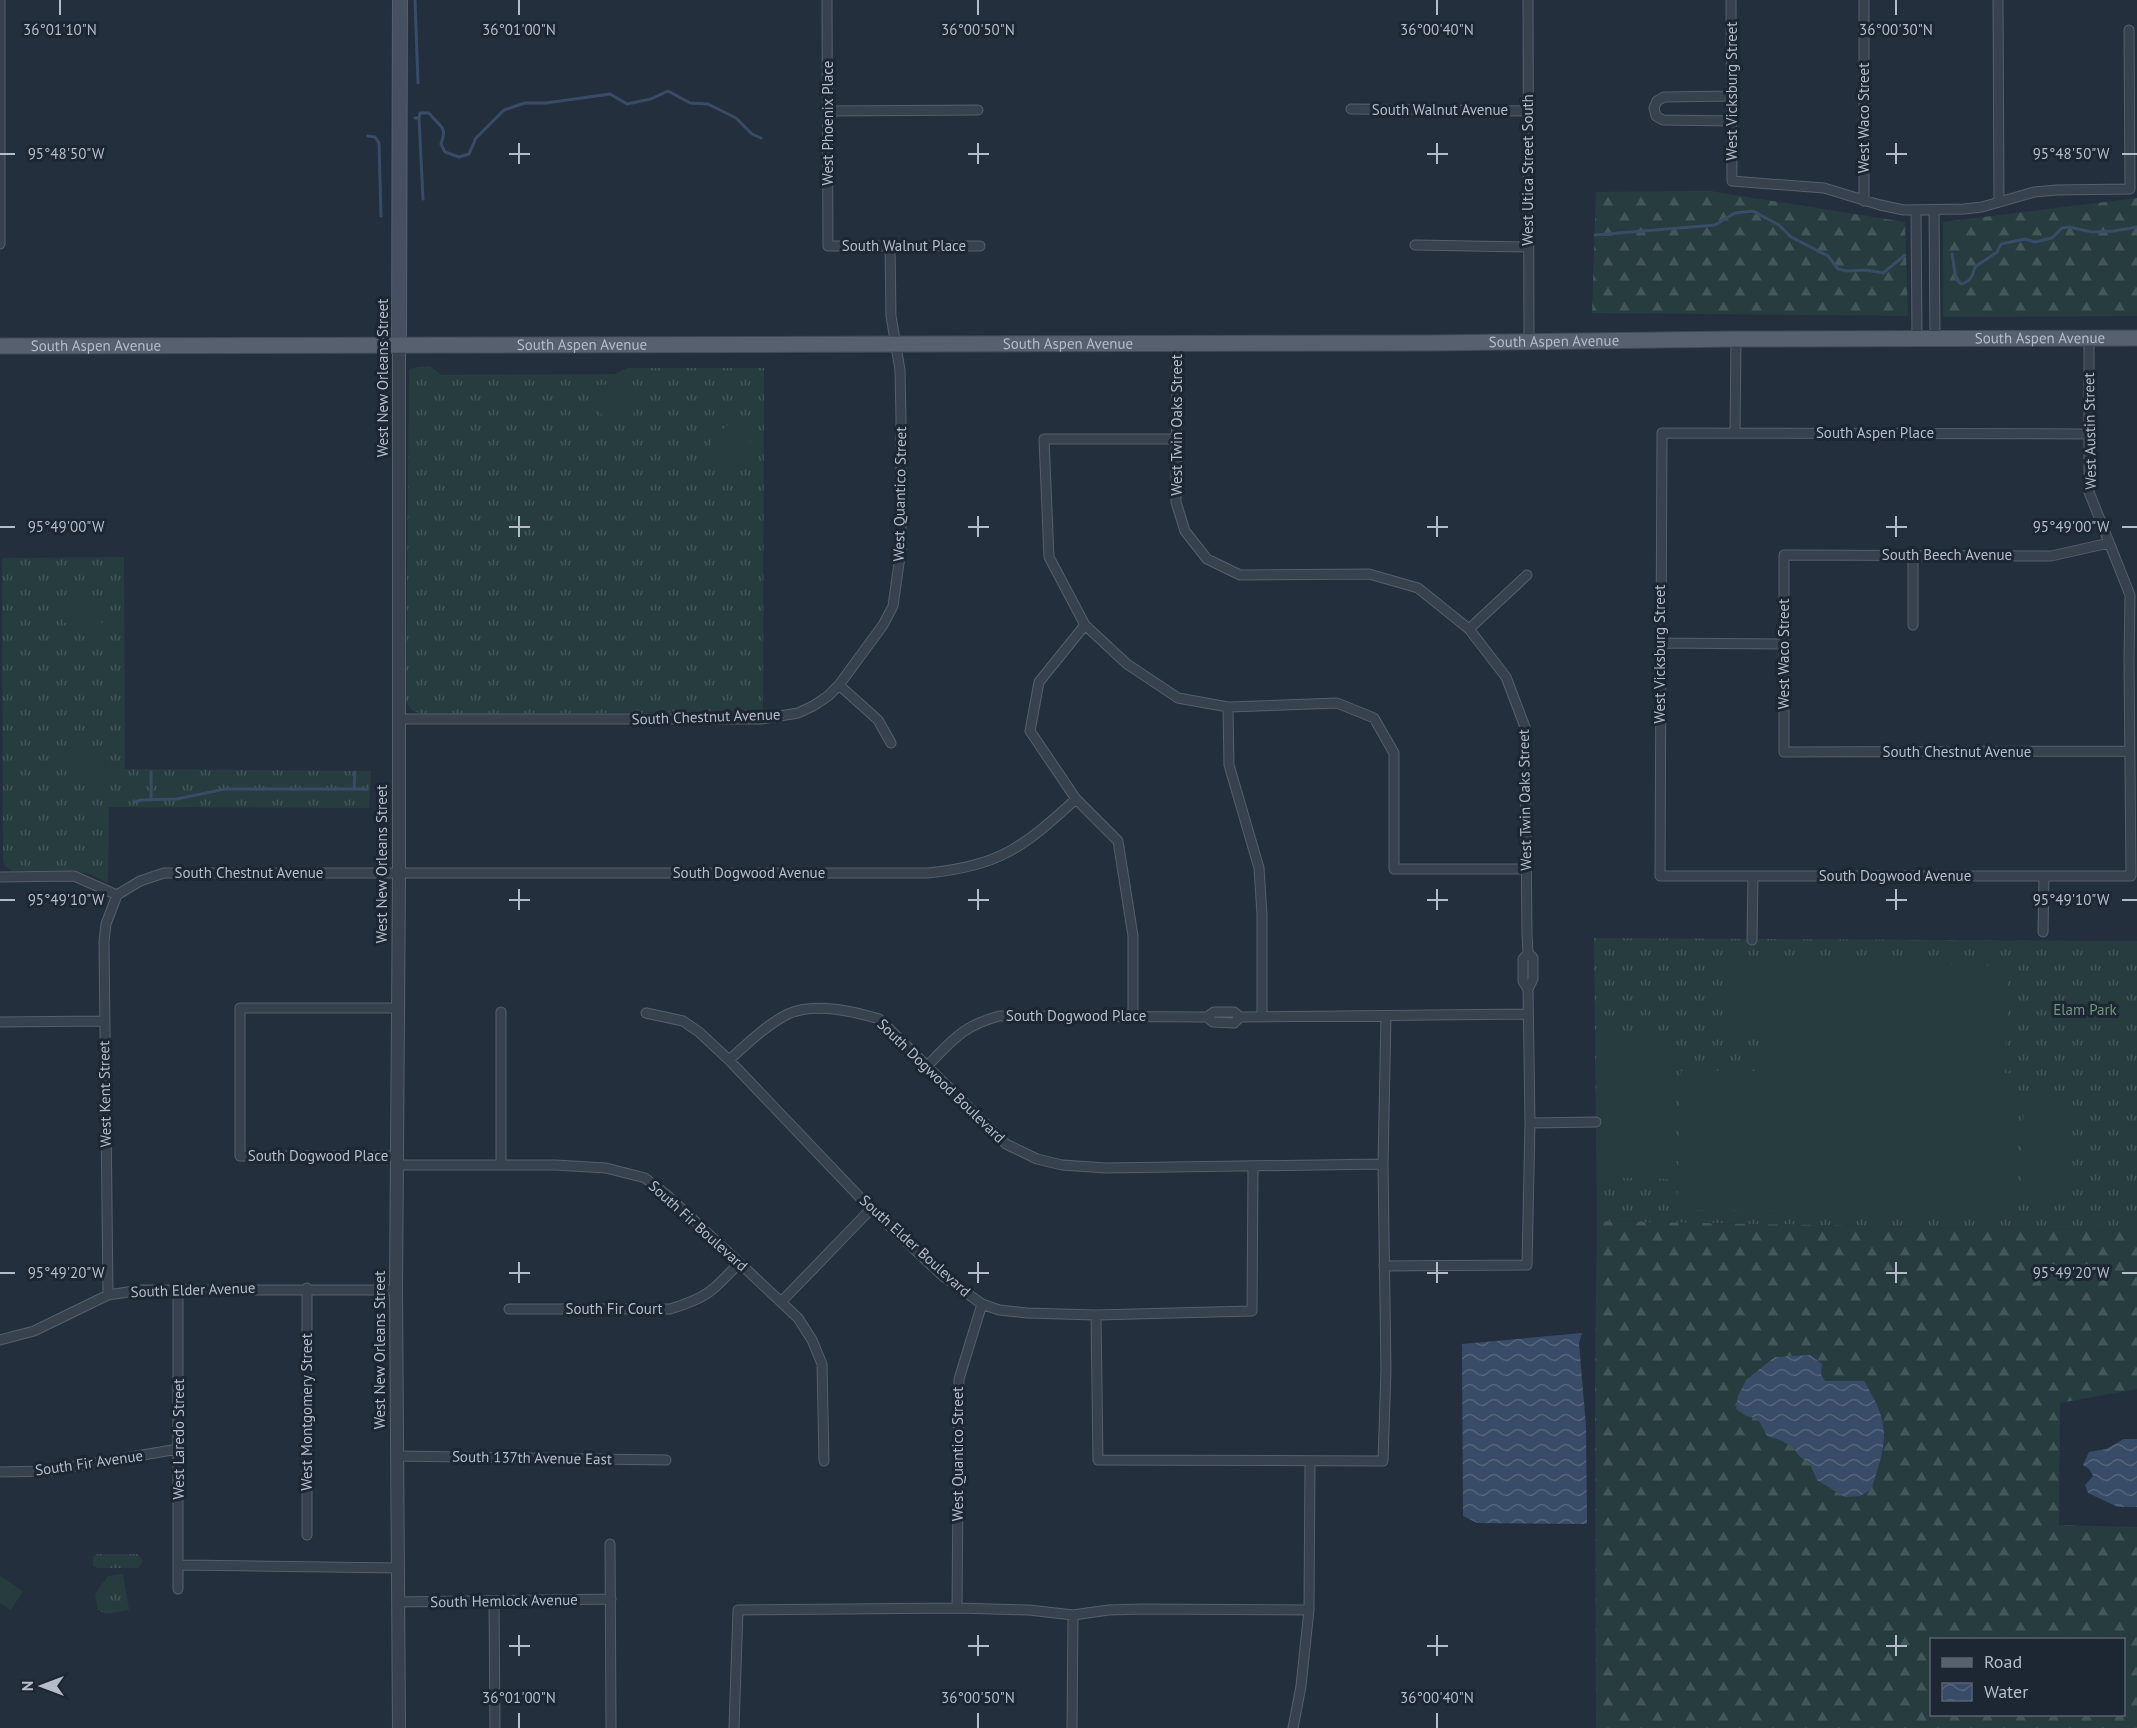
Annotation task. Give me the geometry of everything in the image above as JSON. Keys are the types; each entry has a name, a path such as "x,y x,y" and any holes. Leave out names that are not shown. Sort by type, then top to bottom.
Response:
{"main road":[{"name":"West New Orleans Street","path":"399,345 400,0"},
{"name":"South Aspen Avenue","path":"0,346 2137,338"}],"street":[{"path":"0,0 0,244"},
{"name":"West Phoenix Place","path":"827,0 828,246"},
{"name":"West Utica Street South","path":"1528,0 1529,341"},
{"name":"West Vicksburg Street","path":"1731,0 1732,182 1824,188 1864,201"},
{"name":"West Waco Street","path":"1864,0 1864,201"},
{"path":"1998,0 1999,202"},
{"path":"1864,201 1893,208 1917,210 1964,209 2046,191 2130,189 2129,30"},
{"path":"1732,96 1663,97 1656,101 1654,108 1656,116 1663,120 1732,121"},
{"name":"South Walnut Avenue","path":"1351,109 1528,111"},
{"path":"827,111 978,110"},
{"path":"1917,210 1917,339"},
{"path":"1934,210 1935,339"},
{"path":"1415,245 1528,247"},
{"name":"South Walnut Place","path":"828,246 980,246"},
{"name":"West Quantico Street","path":"798,712 813,706 839,685 883,625 893,606 901,549 900,375 891,316 890,246"},
{"name":"West Austin Street","path":"2090,338 2089,492 2130,595 2133,659 2130,752 2132,876"},
{"path":"1735,433 1736,339"},
{"name":"West Twin Oaks Street","path":"1177,343 1176,502 1185,531 1207,559 1240,575 1369,574 1418,588 1469,629 1506,677 1525,727 1528,953 1523,959 1523,981 1528,989 1530,1123 1527,1265 1384,1266"},
{"name":"West New Orleans Street","path":"399,345 396,1290 399,1728"},
{"name":"West Vicksburg Street","path":"1660,876 1662,432"},
{"name":"South Aspen Place","path":"1662,432 2089,434"},
{"path":"1177,439 1044,439 1049,557 1085,625 1127,664 1178,698 1228,707 1337,703 1374,718 1394,753 1394,869 1526,869"},
{"name":"South Beech Avenue","path":"1784,555 2051,556 2109,543"},
{"path":"1913,554 1913,625"},
{"name":"West Waco Street","path":"1784,555 1784,752"},
{"path":"1469,629 1527,575"},
{"path":"1085,625 1039,682 1030,732 1076,799 1118,841 1133,936 1132,1016"},
{"path":"1660,643 1784,644"},
{"path":"839,685 878,720 891,743"},
{"path":"1228,707 1229,765 1259,868 1262,915 1262,1016"},
{"name":"South Chestnut Avenue","path":"398,719 761,719 798,712"},
{"name":"South Chestnut Avenue","path":"1784,752 2130,752"},
{"name":"South Dogwood Avenue","path":"399,874 928,873 954,871 996,859 1017,849 1034,837 1076,799"},
{"name":"South Chestnut Avenue","path":"117,895 140,881 164,873 374,872 399,874"},
{"path":"0,877 74,876 117,895"},
{"name":"South Dogwood Avenue","path":"1660,876 2132,876"},
{"path":"1752,940 1753,876"},
{"path":"2043,932 2044,876"},
{"name":"West Kent Street","path":"108,1294 104,1021 106,924 117,895"},
{"name":"South Dogwood Place","path":"397,1161 240,1156 240,1008 398,1008"},
{"name":"South Dogwood Boulevard","path":"729,1060 762,1031 789,1013 817,1008 853,1010 879,1019 1006,1144 1037,1159 1062,1165 1106,1168 1383,1164"},
{"path":"501,1012 501,1165"},
{"name":"South Dogwood Place","path":"927,1066 963,1030 978,1022 999,1016 1207,1017 1214,1012 1234,1012 1240,1017 1528,1014"},
{"name":"South Elder Boulevard","path":"646,1013 683,1021 699,1032 729,1060 872,1209 943,1276 982,1304 999,1310 1096,1315 1252,1311 1253,1167"},
{"path":"1096,1315 1098,1460 1383,1461 1386,1370 1383,1164 1386,1016"},
{"path":"0,1022 104,1021"},
{"path":"1530,1123 1596,1122"},
{"name":"South Fir Boulevard","path":"397,1161 606,1168 645,1178 667,1195 803,1325 822,1364 824,1461"},
{"path":"781,1302 872,1209"},
{"name":"South Fir Court","path":"509,1309 670,1309 694,1302 713,1291 739,1263"},
{"name":"West Montgomery Street","path":"307,1288 307,1535"},
{"name":"South Elder Avenue","path":"0,1340 33,1331 108,1294 178,1289 396,1290"},
{"name":"West Laredo Street","path":"178,1289 178,1589"},
{"name":"West Quantico Street","path":"957,1608 959,1379 982,1304"},
{"name":"South Fir Avenue","path":"0,1472 48,1471 178,1449"},
{"name":"South 137th Avenue East","path":"397,1456 666,1461"},
{"path":"1293,1728 1301,1686 1309,1610 1310,1462"},
{"path":"610,1544 611,1728"},
{"path":"179,1564 397,1568"},
{"name":"South Hemlock Avenue","path":"397,1602 611,1599"},
{"path":"494,1601 495,1728"},
{"path":"734,1728 738,1610 957,1608 1029,1610 1073,1615 1142,1609 1309,1610"},
{"path":"1072,1728 1073,1615"}],"green space":[{"path":"1710,191 1905,222 1908,316 1592,313 1596,192"},
{"path":"2137,198 2137,316 1943,317 1943,222"},
{"path":"430,366 441,375 615,374 628,368 764,368 763,712 426,714 416,712 411,708 406,699 409,370"},
{"path":"632,384 634,422 612,423 594,408 593,385"},
{"path":"729,424 750,424 750,463 711,463 711,439"},
{"path":"124,557 125,769 371,771 369,808 109,807 108,883 90,874 70,871 12,871 5,866 3,861 2,558"},
{"path":"101,596 102,634 81,635 62,620 61,597"},
{"path":"105,747 106,785 85,786 67,771 66,748"},
{"name":"Elam Park","path":"1594,938 2137,941 2137,1231 1597,1221"},
{"path":"1730,957 1947,957 1948,965 2008,966 2005,1073 2012,1073 2010,1212 1677,1210 1681,1071 1760,1071 1761,1038 1729,1037"},
{"path":"1602,1031 1673,1031 1671,1179 1601,1177"},
{"path":"2067,1092 2066,1204 2021,1204 2025,1093"},
{"path":"1597,1221 2137,1231 2137,1389 2060,1403 2059,1525 2137,1527 2137,1728 1596,1728"},
{"path":"97,1554 138,1554 143,1561 138,1568 97,1568 93,1565 93,1557"},
{"path":"123,1574 129,1610 106,1614 98,1610 95,1594 108,1576"},
{"path":"0,1576 23,1591 11,1610 0,1603"}],"water":[{"path":"1582,1333 1579,1343 1586,1426 1587,1524 1477,1523 1463,1516 1462,1344"},
{"path":"1810,1355 1822,1364 1821,1374 1825,1381 1864,1381 1879,1411 1884,1434 1881,1459 1871,1490 1860,1496 1845,1497 1817,1480 1810,1464 1799,1456 1793,1447 1767,1436 1758,1419 1746,1416 1736,1409 1738,1396 1746,1380 1775,1357"},
{"path":"2124,1439 2137,1439 2137,1507 2118,1507 2088,1493 2085,1485 2093,1476 2083,1465 2089,1452 2106,1449"}],"waterway":[{"path":"415,0 418,83"},
{"path":"415,118 419,118 420,113 429,113 443,130 441,144 445,152 459,157 469,154 476,138 504,110 525,103 546,103 610,94 627,104 651,99 668,91 690,103 708,104 736,118 752,134 761,138"},
{"path":"419,118 423,199"},
{"path":"368,136 375,137 379,143 381,216"},
{"path":"1595,235 1715,225 1735,213 1753,211 1779,225 1791,237 1828,256 1838,269 1883,273 1905,255"},
{"path":"1952,254 1956,279 1961,284 1971,278 1975,267 1997,252 2001,244 2025,239 2035,242 2052,238 2062,228 2069,227 2092,232 2137,227"},
{"path":"151,772 151,800"},
{"path":"354,789 355,772"},
{"path":"135,802 177,799 225,789 367,789"}]}
